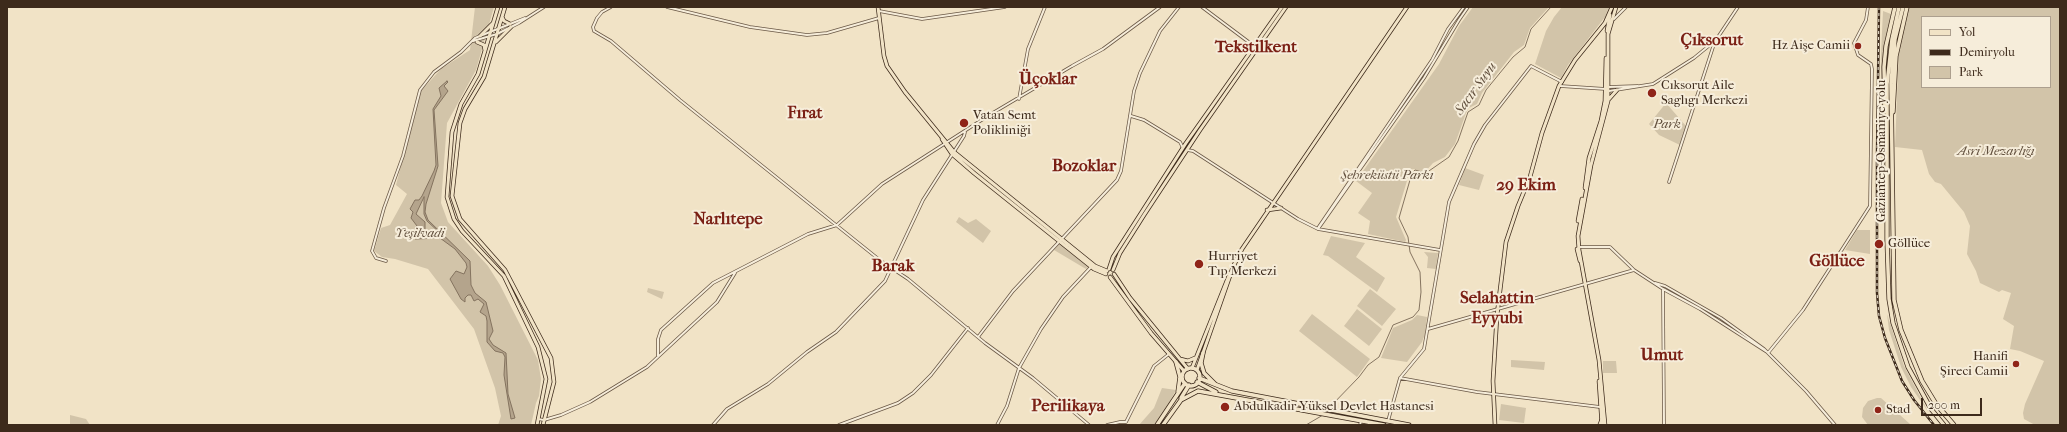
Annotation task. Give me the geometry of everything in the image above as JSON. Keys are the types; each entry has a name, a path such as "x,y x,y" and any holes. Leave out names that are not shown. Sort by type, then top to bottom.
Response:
{"highway":[{"path":"1888,145 1884,67 1886,46 1895,7"},
{"name":"Gaziantep-Osmaniye yolu","path":"1899,7 1889,58 1887,84 1887,275 1893,323 1899,345 1918,386 1931,409 1944,425"},
{"name":"Gaziantep-Osmaniye yolu","path":"1903,7 1893,57 1892,131 1894,300 1901,330 1916,370 1936,404 1954,425"},
{"path":"1892,131 1896,56 1907,7"},
{"path":"1203,353 1202,363 1204,373 1219,387"},
{"path":"1175,400 1180,378 1176,362"},
{"path":"1187,384 1183,378 1188,369 1197,370 1198,380"},
{"path":"1198,380 1220,394"},
{"path":"1157,425 1187,384 1198,380 1232,391 1409,425"},
{"path":"1162,425 1176,406 1187,384"},
{"path":"1176,406 1191,393 1202,391 1336,416 1362,423 1384,425"},
{"path":"1601,425 1602,420"}],"main road":[{"path":"498,7 478,74 459,110 452,132 447,197 454,219 462,231 504,276 538,347 546,379 537,425"},
{"path":"505,7 484,77 465,109 460,123 452,196 460,219 505,270 551,358 554,382 543,425"},
{"path":"1188,369 1130,298 1114,272 1120,253 1282,7"},
{"path":"1108,273 1113,257 1186,143 1286,7"},
{"path":"1188,369 1197,354 1226,281 1242,249 1406,7"},
{"path":"1495,425 1493,394 1501,273 1506,242 1518,206 1530,177 1539,141 1560,84 1575,60 1605,23 1612,7"},
{"path":"1605,425 1599,360 1579,247 1579,228 1591,165 1608,101 1608,28 1612,7"},
{"path":"1602,420 1596,354 1586,284 1578,252 1577,230 1588,165 1601,121 1608,89 1608,34 1616,7"},
{"path":"879,9 884,56 887,66 953,153 1091,267 1108,273 1114,272"},
{"path":"494,45 510,25 504,21 502,17"},
{"path":"480,36 494,21"},
{"path":"1605,23 1608,28"},
{"path":"477,42 484,45 485,54"},
{"path":"1608,101 1617,90"},
{"path":"1268,210 1281,208"},
{"path":"1060,240 1095,266 1108,273 1169,354 1176,362 1188,369"},
{"path":"1197,370 1233,268"},
{"path":"1108,273 1114,272"},
{"path":"1180,359 1192,360 1197,354"}],"street":[{"path":"386,261 376,258 372,251 384,208 403,156 420,90 434,72 480,36 510,25 544,7"},
{"path":"611,7 606,9 597,18 592,27 594,30 611,41 650,75 837,225 908,279 978,337 1033,378 1089,425"},
{"path":"667,7 750,27 807,35 827,32 879,18"},
{"path":"879,9 922,19 1005,7"},
{"path":"1019,99 1028,49 1045,7"},
{"path":"658,356 658,339 661,330 713,283 808,234 837,225 882,184 1072,66 1103,49 1160,7"},
{"path":"978,337 1014,291 1117,180 1121,171 1134,91 1141,69 1160,31 1179,7"},
{"path":"1202,7 1256,47"},
{"path":"1318,229 1323,218 1432,60 1448,29 1464,7"},
{"path":"1318,229 1424,78 1468,7"},
{"path":"1612,20 1626,7"},
{"path":"1669,182 1716,40 1738,7"},
{"path":"1768,353 1803,310 1870,206 1872,69 1871,64 1858,55 1854,43 1866,20 1868,7"},
{"path":"473,42 477,42 497,34 510,25"},
{"path":"1388,421 1400,378 1424,349 1440,250 1451,194 1474,144 1488,121 1531,66 1560,84 1617,90 1653,84 1669,76 1716,40"},
{"path":"1608,89 1643,86"},
{"path":"1131,116 1144,120 1180,142 1186,143 1191,146 1193,151"},
{"path":"713,425 727,409 768,384 807,352 836,332 885,281 923,200 964,136 965,132"},
{"path":"1180,142 1183,148 1193,151 1308,225 1318,229 1440,250"},
{"path":"1579,247 1610,247 1634,270 1655,283 1663,290 1700,310 1768,353"},
{"path":"998,425 1007,406 1019,368 1050,314 1076,282 1091,267"},
{"path":"1428,329 1634,270"},
{"path":"538,419 544,420 561,415 590,402 633,377 718,302 736,272"},
{"path":"1655,283 1665,286 1721,318 1751,338 1806,391 1835,425"},
{"path":"1663,290 1664,425"},
{"path":"839,425 898,403 913,393 938,367 968,328"},
{"path":"1107,425 1126,422 1154,366 1169,354"},
{"path":"1400,378 1421,383 1493,394 1600,407"}],"green space":[{"name":"Yeşilvadi","path":"475,7 494,7 476,70 447,123 441,203 448,222 488,266 500,285 538,360 541,379 539,396 531,425 498,425 501,416 495,388 474,329 428,269 395,259 382,257 374,251 381,228 390,225 407,194 396,185 420,92 441,69 470,50"},
{"name":"Şehreküstü Parkı","path":"1473,7 1549,7 1530,28 1524,45 1514,52 1482,93 1477,104 1469,108 1455,144 1445,157 1433,163 1425,172 1413,169 1410,171 1396,217 1406,240 1405,242 1368,234 1370,221 1358,213 1372,193 1356,181 1439,64 1459,26"},
{"path":"1562,7 1609,7 1605,17 1568,65 1561,78 1535,64 1546,31"},
{"name":"Asri Mezarlığı","path":"1908,7 2060,8 2060,425 2035,425 2024,419 2023,413 2025,404 2044,361 2020,351 2010,349 2014,326 2003,319 2011,293 2002,290 1999,292 1980,283 1976,271 1967,254 1970,226 1964,212 1941,184 1935,182 1929,174 1922,150 1895,147 1899,47"},
{"path":"1883,11 1891,14 1884,46 1882,80 1885,129 1885,202 1881,167 1881,53"},
{"name":"Park","path":"1666,103 1686,126 1680,145 1659,135 1649,124"},
{"path":"1465,168 1484,175 1479,190 1459,185"},
{"path":"959,217 968,223 976,219 991,231 983,243 956,222"},
{"path":"1857,230 1870,230 1870,254 1845,250"},
{"path":"1331,236 1365,243 1356,257 1385,278 1377,292 1328,256 1323,255"},
{"path":"1060,243 1089,266 1086,269 1054,250"},
{"path":"1424,252 1438,253 1436,269 1427,268 1428,257"},
{"path":"648,288 664,292 662,299 647,292"},
{"path":"1370,289 1396,309 1382,326 1357,306"},
{"path":"1357,309 1382,329 1369,346 1344,326"},
{"path":"1312,314 1370,359 1357,377 1299,331"},
{"path":"1887,314 1904,366 1929,413 1911,387 1901,367 1889,330"},
{"path":"1417,315 1427,317 1425,334 1422,342 1407,362 1381,358 1393,328 1412,320"},
{"path":"1511,360 1545,362 1544,370 1511,367"},
{"path":"1603,361 1616,361 1617,373 1603,373"},
{"path":"1162,388 1176,390 1163,414 1154,425 1139,425 1154,408"},
{"name":"Stad","path":"1881,398 1910,424 1868,425 1862,417 1863,408 1868,401"},
{"path":"1501,404 1526,408 1524,423 1499,420"},
{"path":"70,415 86,419 90,425 70,425"}],"shaded area":[{"path":"447,81 448,82 444,86 448,91 434,110 438,166 426,204 425,212 428,220 470,261 471,285 475,293 486,302 493,331 489,339 493,345 506,353 508,394 515,418 511,419 504,375 505,357 503,353 495,351 487,342 486,316 480,312 484,304 478,299 474,301 471,295 468,295 465,298 465,302 461,299 450,279 456,271 464,274 467,267 466,263 455,249 440,238 415,239 417,226 411,218 413,212 410,209 415,200 419,200 422,196 436,165 433,109 441,96 439,88","holes":["424,197 424,214 427,221 440,233 438,236 425,236 425,222 416,214"]}],"waterway":[{"name":"Sacır Suyu","path":"1329,408 1359,377 1368,365 1379,357 1393,325 1413,317 1419,310 1421,292 1420,272 1410,252 1408,237 1399,218 1412,173 1415,170 1426,173 1449,157 1458,141 1468,112 1479,105 1486,90 1513,57 1525,47 1531,29 1551,7"},
{"name":"Sacır Suyu","path":"1306,425 1323,415"}],"railway":[{"path":"1879,7 1877,155 1877,293 1879,316 1885,338 1902,381 1914,400 1934,425"}],"place":[{"name":"Hz Aişe Camii","path":"1858,46"},
{"name":"Cıksorut Aile Saglıgı Merkezi","path":"1652,93"},
{"name":"Vatan Semt Polikliniği","path":"964,123"},
{"name":"Göllüce","path":"1879,244"},
{"name":"Hurriyet Tıp Merkezi","path":"1199,264"},
{"name":"Hanifi Şireci Camii","path":"2016,364"},
{"name":"Abdulkadir Yüksel Devlet Hastanesi","path":"1225,407"},
{"name":"Stad","path":"1878,410"}],"district":[{"name":"Çıksorut","path":"1712,41"},
{"name":"Tekstilkent","path":"1256,48"},
{"name":"Üçoklar","path":"1048,80"},
{"name":"Fırat","path":"805,114"},
{"name":"Bozoklar","path":"1084,167"},
{"name":"29 Ekim","path":"1526,186"},
{"name":"Narlıtepe","path":"728,220"},
{"name":"Göllüce","path":"1837,262"},
{"name":"Barak","path":"893,267"},
{"name":"Selahattin Eyyubi","path":"1497,309"},
{"name":"Umut","path":"1662,356"},
{"name":"Perilikaya","path":"1068,407"}]}
